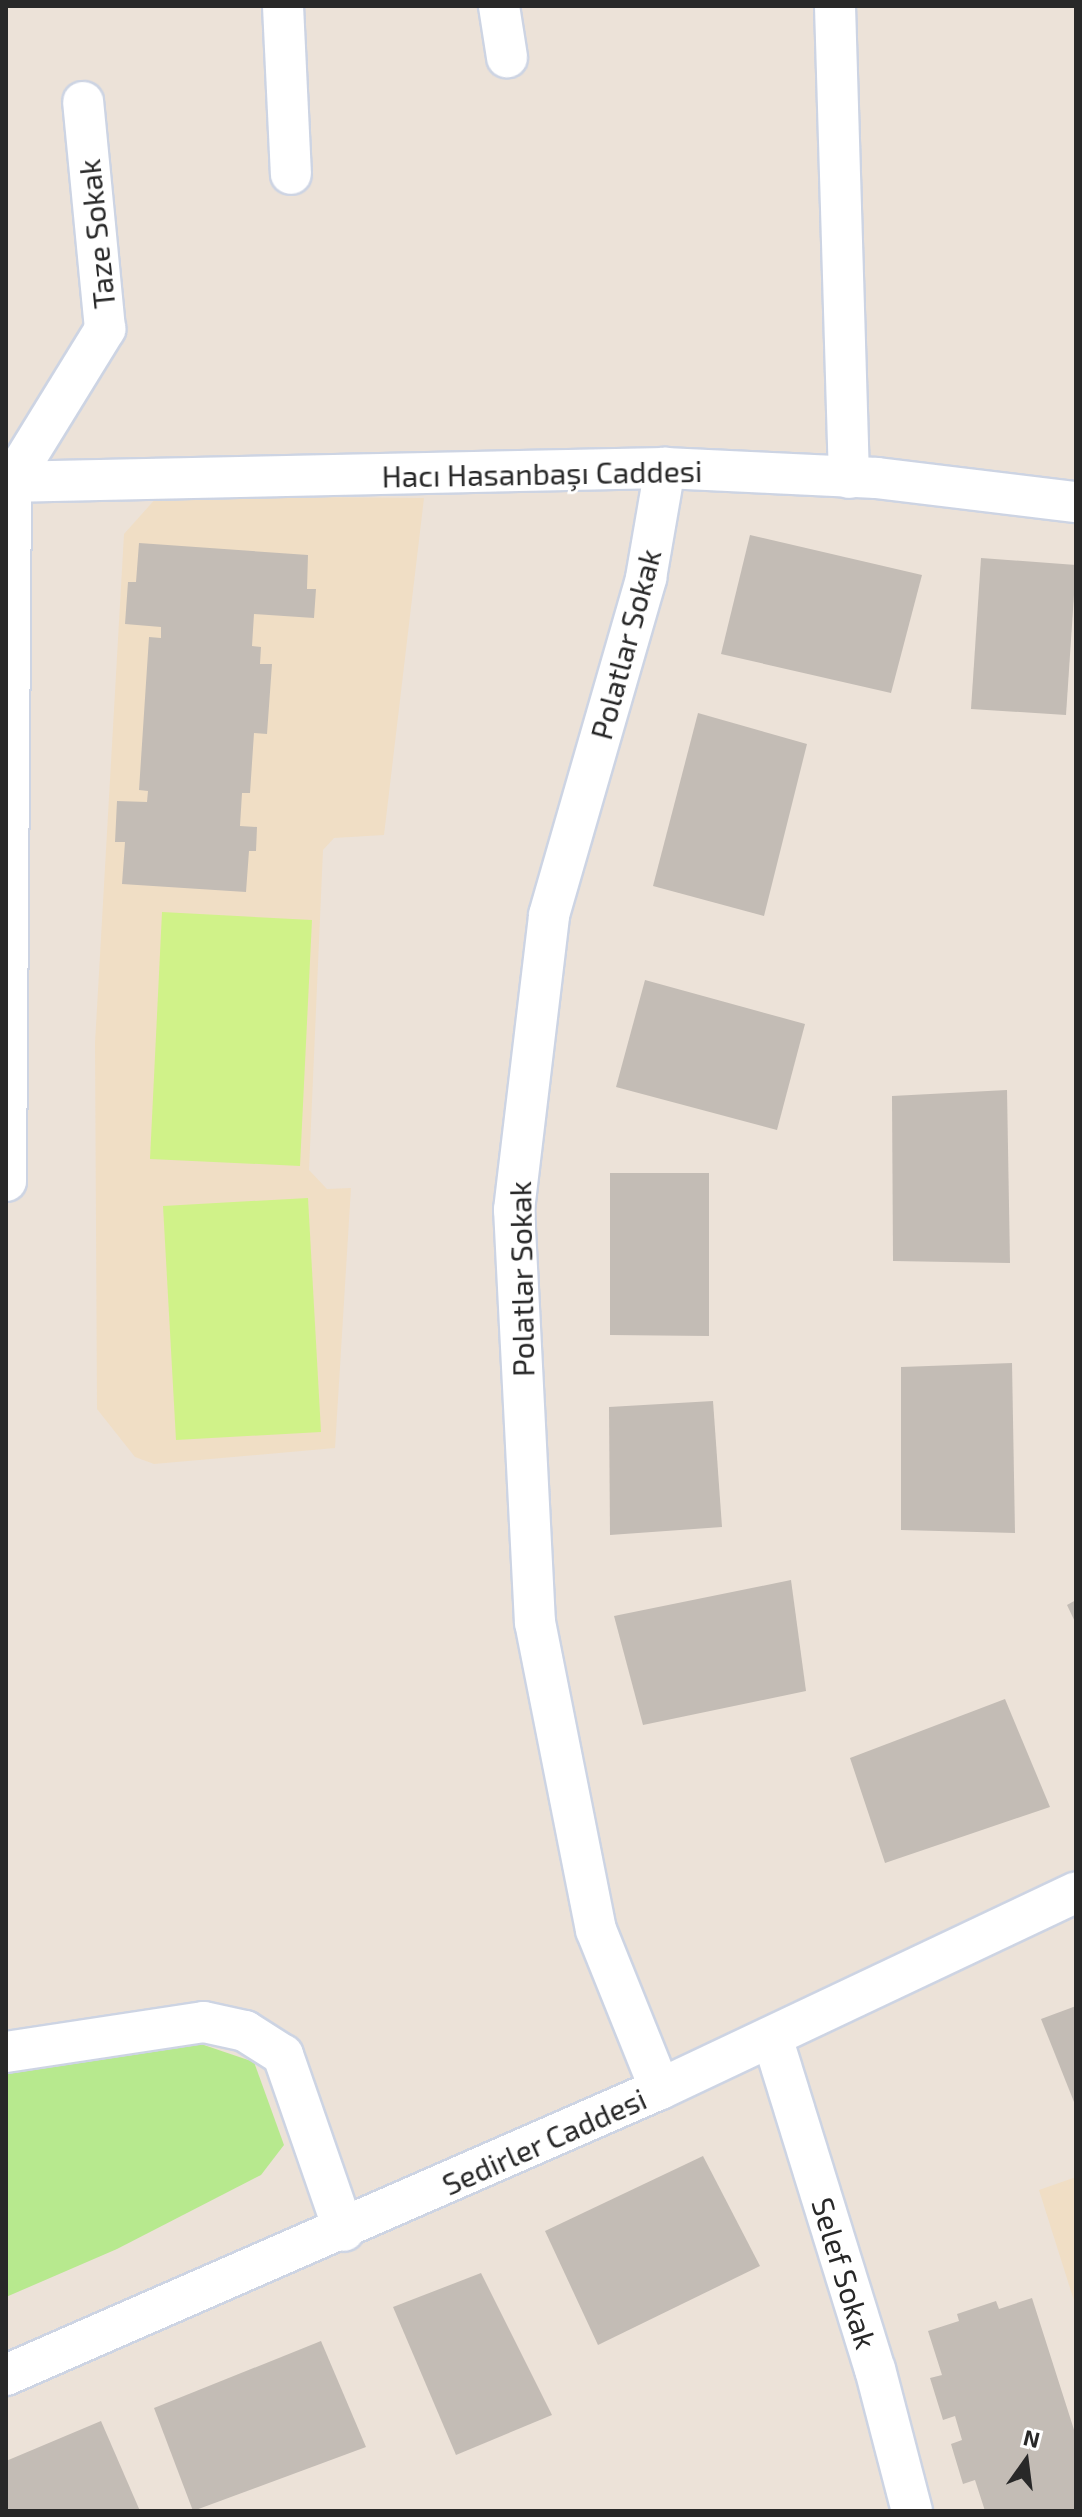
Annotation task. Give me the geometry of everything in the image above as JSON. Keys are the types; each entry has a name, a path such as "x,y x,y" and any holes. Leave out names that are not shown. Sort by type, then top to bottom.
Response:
{"street":[{"path":"283,6 291,174"},
{"path":"499,6 507,57"},
{"path":"835,6 849,478"},
{"name":"Taze Sokak","path":"8,482 105,329 83,102"},
{"name":"Hacı Hasanbaşı Caddesi","path":"8,482 665,468 849,478 1076,502"},
{"name":"Polatlar Sokak","path":"660,2089 596,1930 535,1623 514,1210 549,915 646,578 665,468"},
{"path":"6,1181 8,482"},
{"name":"Sedirler Caddesi","path":"6,2375 344,2231 660,2089 1076,1892"},
{"path":"6,2052 204,2022 245,2031 283,2055 344,2231"},
{"name":"Selef Sokak","path":"772,2037 875,2369 912,2511"}],"shaded area":[{"path":"158,496 424,498 384,835 334,838 323,850 309,1170 327,1189 351,1188 335,1448 154,1464 135,1457 97,1409 95,1043 124,534"},
{"path":"1076,2177 1076,2307 1039,2190"}],"green space":[{"path":"162,912 312,920 300,1166 150,1159"},
{"path":"308,1198 321,1432 176,1440 163,1206"},
{"path":"198,2043 254,2062 284,2145 261,2175 117,2249 6,2297 6,2074"}],"building":[{"path":"750,535 922,575 891,693 721,654"},
{"path":"139,543 308,555 307,589 316,589 314,618 254,614 252,646 261,647 260,664 272,664 267,734 254,733 250,793 242,793 240,826 257,827 256,851 249,851 246,892 122,884 125,842 115,842 117,801 147,802 148,791 139,790 149,637 161,638 161,627 125,624 128,582 136,582"},
{"path":"981,558 1076,565 1066,715 971,709"},
{"path":"698,713 807,744 764,916 653,886"},
{"path":"645,980 805,1024 777,1130 616,1087"},
{"path":"1007,1090 1010,1263 893,1261 892,1096"},
{"path":"610,1173 709,1173 709,1336 610,1335"},
{"path":"1012,1363 1015,1533 901,1530 901,1367"},
{"path":"713,1401 722,1527 610,1535 609,1407"},
{"path":"791,1580 806,1691 643,1725 614,1616"},
{"path":"1076,1600 1076,1624 1067,1605"},
{"path":"1005,1699 1050,1807 885,1863 850,1758"},
{"path":"1076,2006 1076,2107 1041,2019"},
{"path":"703,2156 760,2266 598,2345 545,2231"},
{"path":"481,2273 552,2415 456,2455 393,2307"},
{"path":"1032,2298 1076,2436 1076,2511 985,2511 975,2480 963,2484 951,2444 962,2440 955,2416 943,2420 930,2378 942,2375 928,2331 959,2321 957,2314 996,2301 999,2309"},
{"path":"321,2341 366,2447 193,2511 154,2408"},
{"path":"101,2421 140,2511 6,2511 6,2461"}]}
